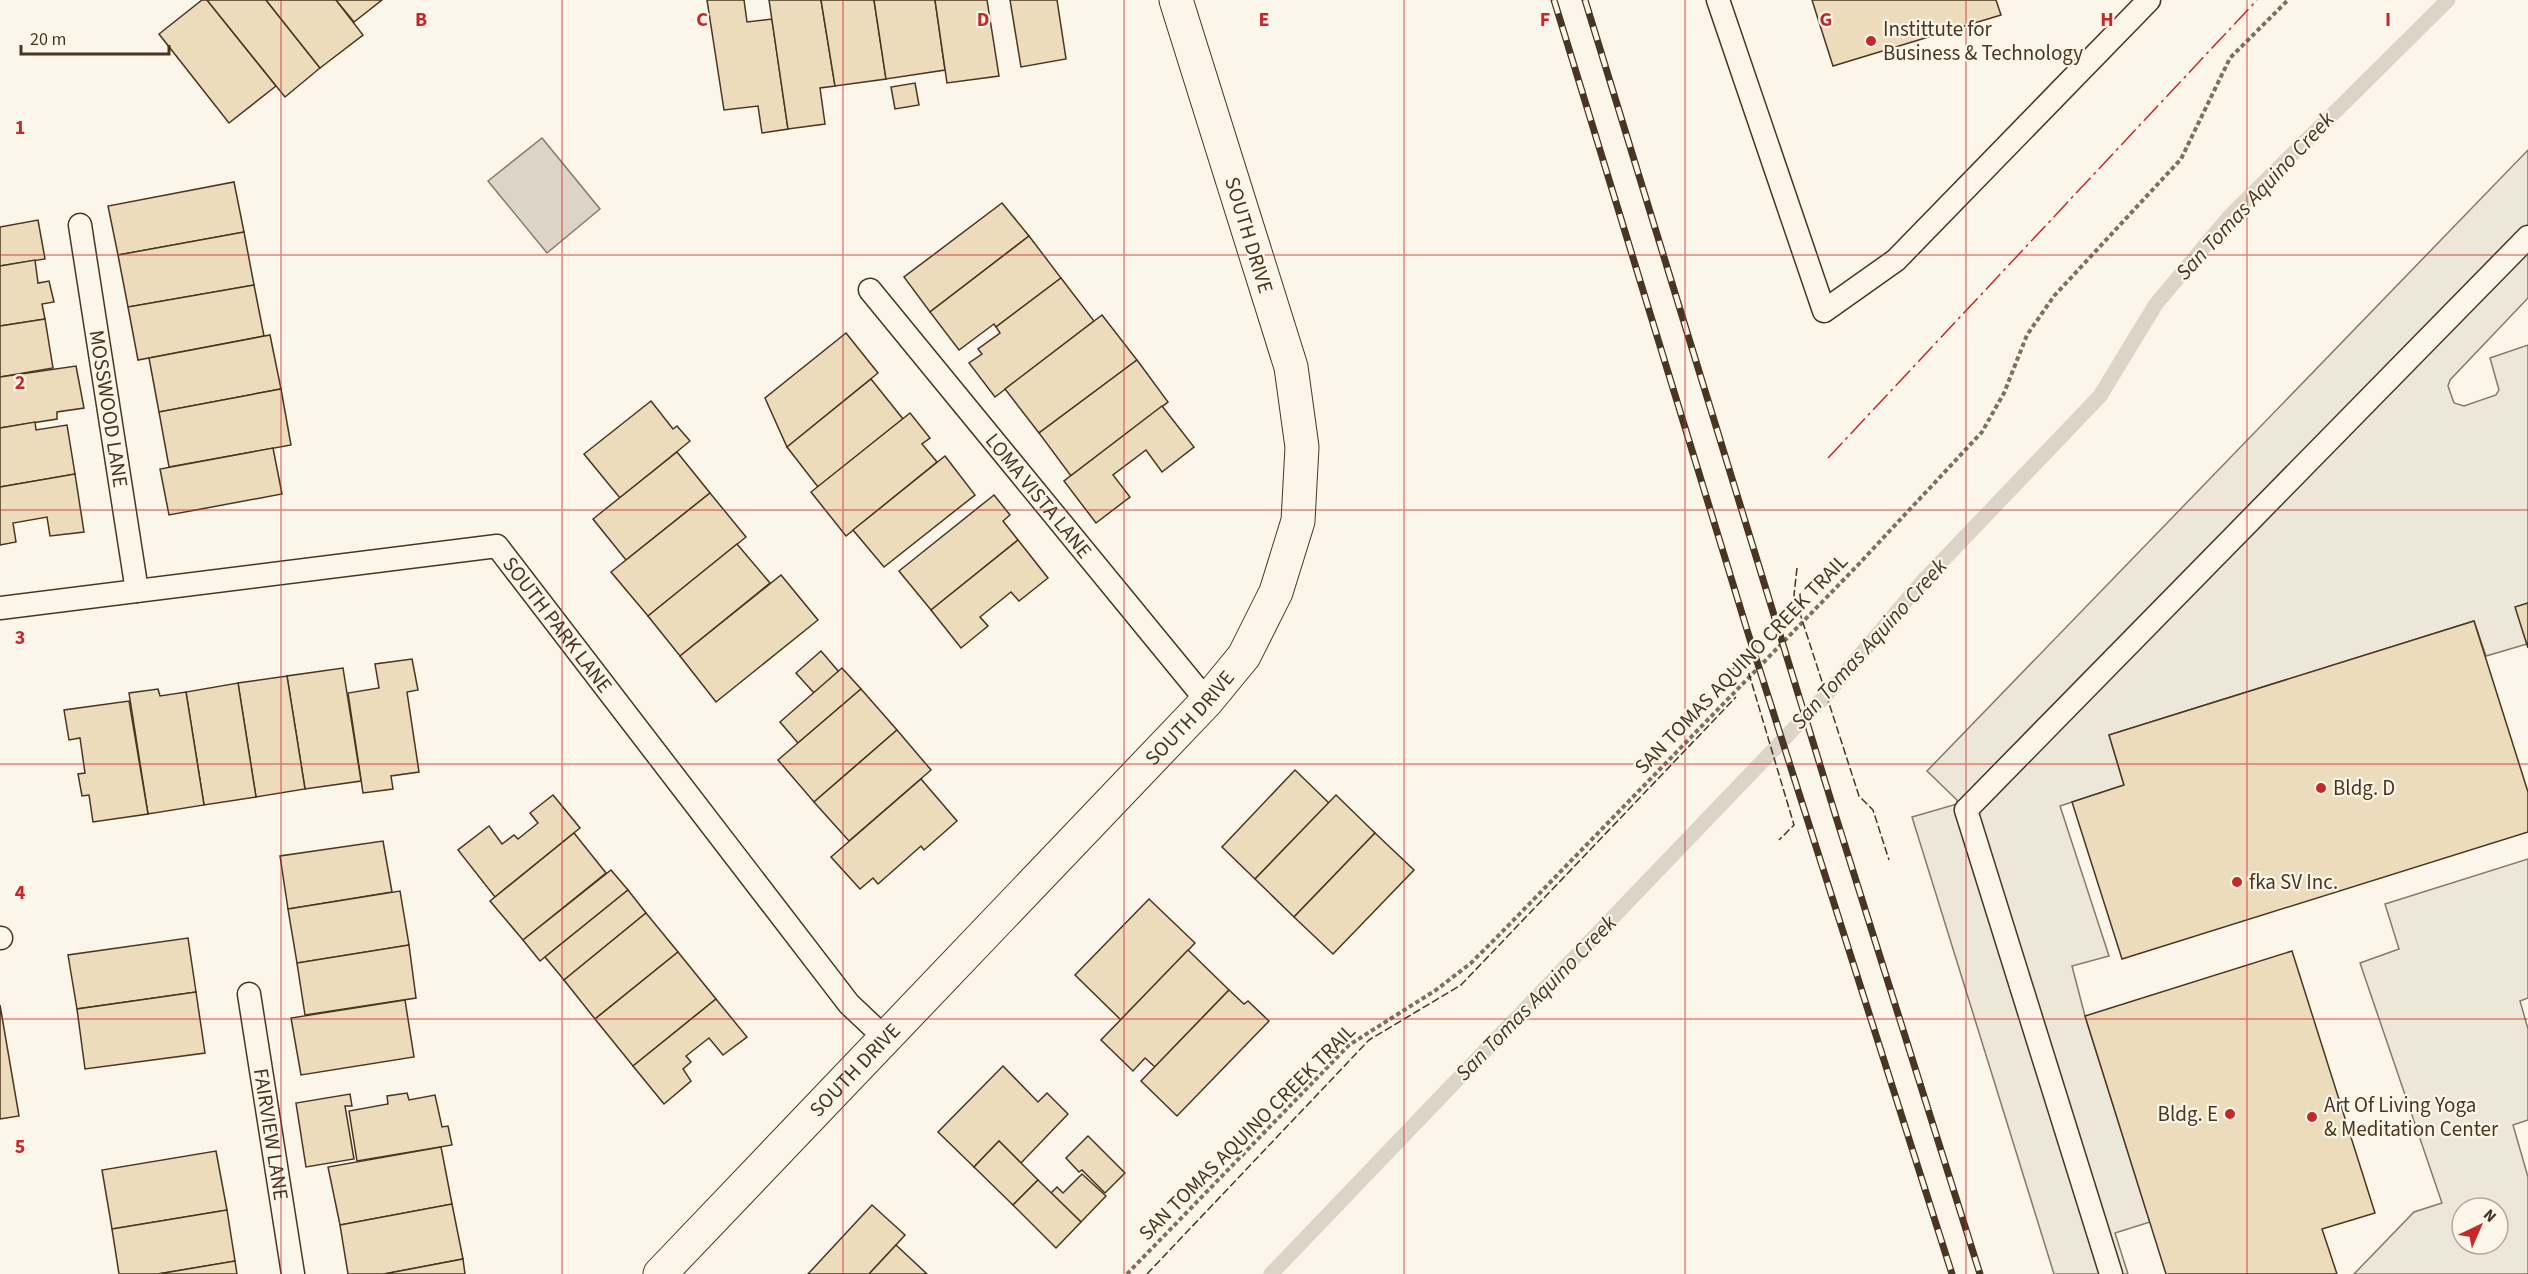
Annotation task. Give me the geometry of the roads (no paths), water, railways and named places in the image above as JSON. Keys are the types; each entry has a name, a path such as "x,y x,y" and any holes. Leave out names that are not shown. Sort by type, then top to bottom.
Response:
{"street":[{"name":"SOUTH DRIVE","path":"660,1274 1207,701 1244,656 1276,592 1298,521 1302,447 1291,368 1176,0"}],"lane":[{"path":"1718,0 1824,311 1896,261 2149,0"},
{"name":"MOSSWOOD LANE","path":"80,225 137,591"},
{"path":"2111,1274 1966,810 2528,237"},
{"name":"LOMA VISTA LANE","path":"870,290 1207,701"},
{"name":"SOUTH PARK LANE","path":"0,608 497,546 849,1004 885,1038"},
{"name":"FAIRVIEW LANE","path":"249,994 293,1274"}],"waterway":[{"name":"San Tomas Aquino Creek","path":"1271,1274 1827,694 1922,582 2100,396 2156,304 2229,217 2448,0"}],"railway":[{"path":"1554,0 1748,633 1952,1274"},
{"path":"1585,0 1836,817 1980,1274"}],"place":[{"name":"Instittute for Business & Technology","path":"1871,41"},
{"name":"Bldg. D","path":"2321,788"},
{"name":"fka SV Inc.","path":"2237,882"},
{"name":"Bldg. E","path":"2230,1114"},
{"name":"Art Of Living Yoga & Meditation Center","path":"2312,1117"}]}
